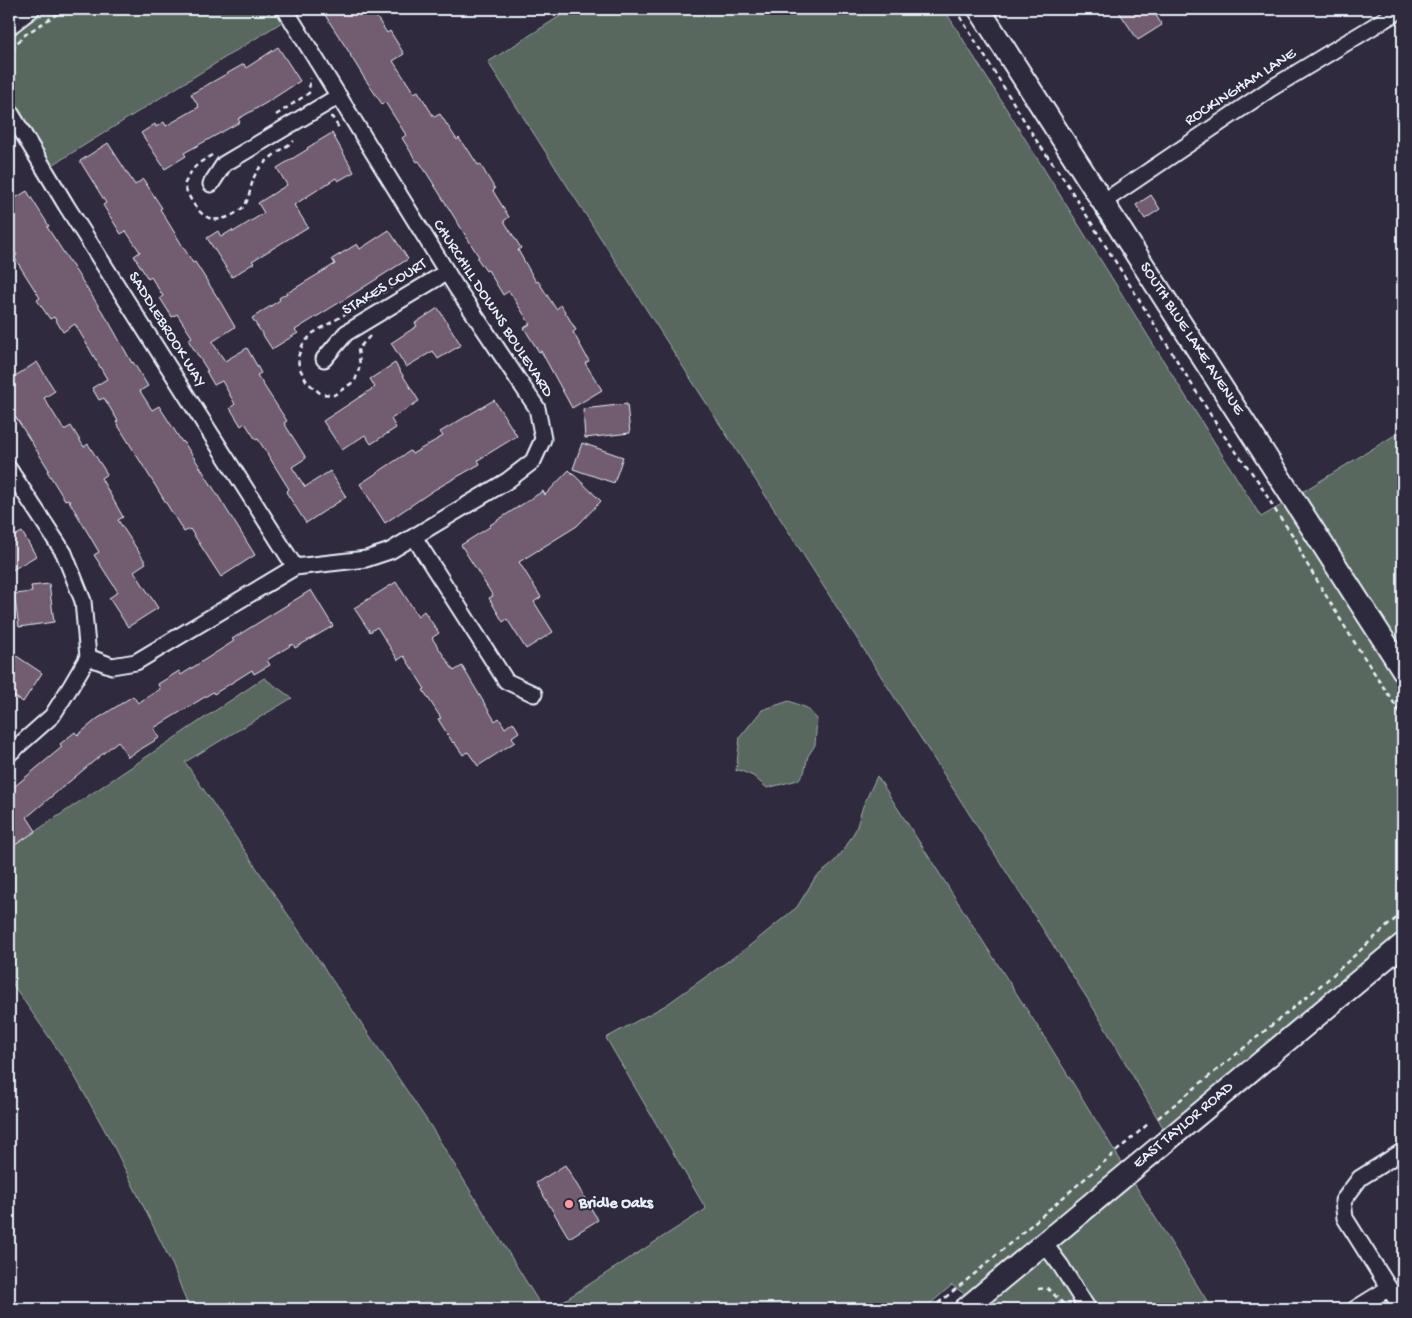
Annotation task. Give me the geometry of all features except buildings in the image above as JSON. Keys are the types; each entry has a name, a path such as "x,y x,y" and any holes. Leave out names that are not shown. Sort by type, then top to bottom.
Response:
{"main road":[{"name":"SOUTH BLUE LAKE AVENUE","path":"979,9 1403,670"},
{"name":"EAST TAYLOR ROAD","path":"965,1309 1403,944"}],"street":[{"path":"9,27 32,9"},
{"name":"ROCKINGHAM LANE","path":"1103,202 1270,89 1402,9"},
{"name":"CHURCHILL DOWNS BOULEVARD","path":"88,657 112,666 136,662 295,568 366,559 390,551 507,481 533,461 543,439 537,408 447,272 339,96 278,13"},
{"path":"211,184 224,164 339,96"},
{"name":"SADDLEBROOK WAY","path":"14,106 66,205 295,568"},
{"name":"STAKES COURT","path":"324,359 346,333 447,272"},
{"path":"9,469 64,553 84,601 88,657 52,716 9,754"},
{"path":"414,537 506,681 534,694"},
{"path":"1402,1309 1346,1218 1343,1201 1360,1178 1403,1151"},
{"path":"1044,1243 1088,1309"},
{"path":"1355,1309 1388,1288"}],"path":[{"path":"9,58 16,44 26,34 65,9"},
{"path":"267,9 278,13"},
{"path":"955,9 1038,143 1064,179 1222,433 1258,481 1296,540 1304,559 1351,637 1403,717"},
{"path":"270,119 309,93 310,79 306,72"},
{"path":"9,77 14,96 14,106"},
{"path":"324,116 332,117 343,133"},
{"path":"213,154 197,164 184,185 190,199 200,212 208,218 223,219 236,214 245,204 257,171 279,151 300,137"},
{"path":"411,276 426,264 423,259"},
{"path":"372,334 358,349 360,366 354,381 334,395 321,394 307,382 299,367 298,356 303,344 312,333 395,285"},
{"path":"1158,1118 1326,981 1403,912"},
{"path":"931,1309 978,1271 1148,1124"},
{"path":"1038,1289 1047,1288 1069,1309"}],"green space":[{"path":"53,9 274,9 282,22 51,166 27,129 9,95 9,45 22,28"},
{"path":"571,9 944,9 1261,517 1287,502 1403,683 1403,933 1165,1131 1094,1009 488,62"},
{"path":"1403,430 1403,656 1299,494"},
{"path":"264,678 292,698 185,762 430,1125 543,1309 189,1309 173,1266 113,1145 69,1066 9,979 9,849"},
{"path":"789,701 807,708 817,719 815,745 808,756 804,773 798,780 767,788 753,776 739,770 736,771 740,737 762,710"},
{"path":"877,776 1045,1038 1124,1166 967,1296 952,1285 924,1309 551,1309 706,1209 606,1038 666,1005 748,947 797,907 815,878 831,865 844,850 856,829 863,806"},
{"path":"1132,1180 1212,1309 1096,1309 1055,1245"},
{"path":"1044,1255 1079,1309 985,1309 981,1307"}],"place":[{"name":"Bridle Oaks","path":"569,1204"}]}
